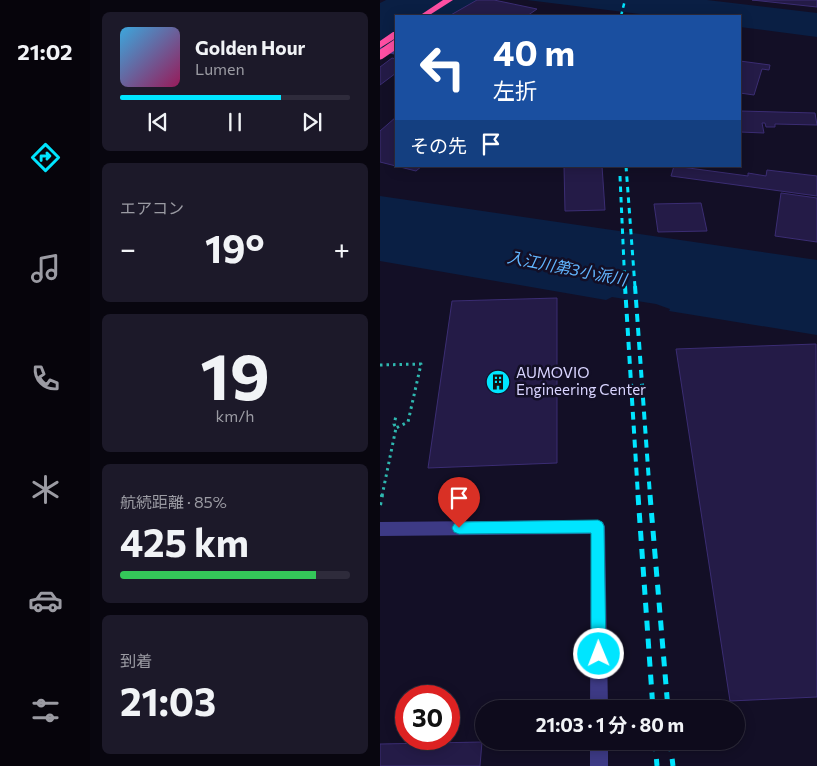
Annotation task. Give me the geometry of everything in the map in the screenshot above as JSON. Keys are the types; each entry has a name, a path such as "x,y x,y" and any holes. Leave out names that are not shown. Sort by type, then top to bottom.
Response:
{"highway":[{"path":"426,15 453,2"},
{"path":"439,15 453,2"},
{"path":"380,44 395,35"},
{"path":"380,55 395,45"}],"street":[{"path":"380,49 395,53"},
{"path":"380,529 598,526 599,700"},
{"path":"599,750 600,766"}],"path":[{"path":"380,364 420,364 408,422 396,428"},
{"path":"380,505 396,428 394,424 396,416"}],"water":[{"path":"386,0 477,0 453,15 395,15 395,51 380,60 380,3"},
{"path":"527,0 707,0 817,13 817,37 741,27 741,15 648,15"},
{"name":"入江川第3小派川","path":"380,196 817,260 817,335 669,311 670,309 656,304 612,297 606,300 380,261"}],"building":[{"path":"477,0 494,0 537,9 528,15 451,15"},
{"path":"752,0 817,0 817,7"},
{"path":"392,58 395,59 395,74 380,85 380,67"},
{"path":"741,61 770,65 769,70 762,69 754,95 741,93"},
{"path":"741,111 815,113 817,125 775,124 775,127 766,127 765,123 762,123 764,133 741,132"},
{"path":"395,118 395,166 380,162 380,131"},
{"path":"400,167 421,167 416,171"},
{"path":"564,167 602,167 605,210 565,211"},
{"path":"674,167 681,167 748,176 748,173 766,176 767,170 817,176 817,196 671,176"},
{"path":"781,193 817,198 817,242 775,236"},
{"path":"701,203 707,231 658,232 654,204"},
{"name":"AUMOVIO Engineering Center","path":"557,298 557,463 428,468 452,301"},
{"path":"816,344 817,697 730,700 676,349"},
{"path":"460,742 475,742 475,750 481,750 480,766 380,766 380,744 395,744 395,750 460,750"}],"railway":[{"path":"621,15 625,0"},
{"path":"626,167 635,287"},
{"path":"620,176 625,287"},
{"path":"625,286 638,496"},
{"path":"635,286 650,496"},
{"path":"638,495 652,700"},
{"path":"650,495 667,700"},
{"path":"656,750 657,766"},
{"path":"671,750 673,766"}],"place":[{"name":"AUMOVIO Engineering Center","path":"498,382"}],"route":[{"path":"459,528 598,526 599,654"}]}
